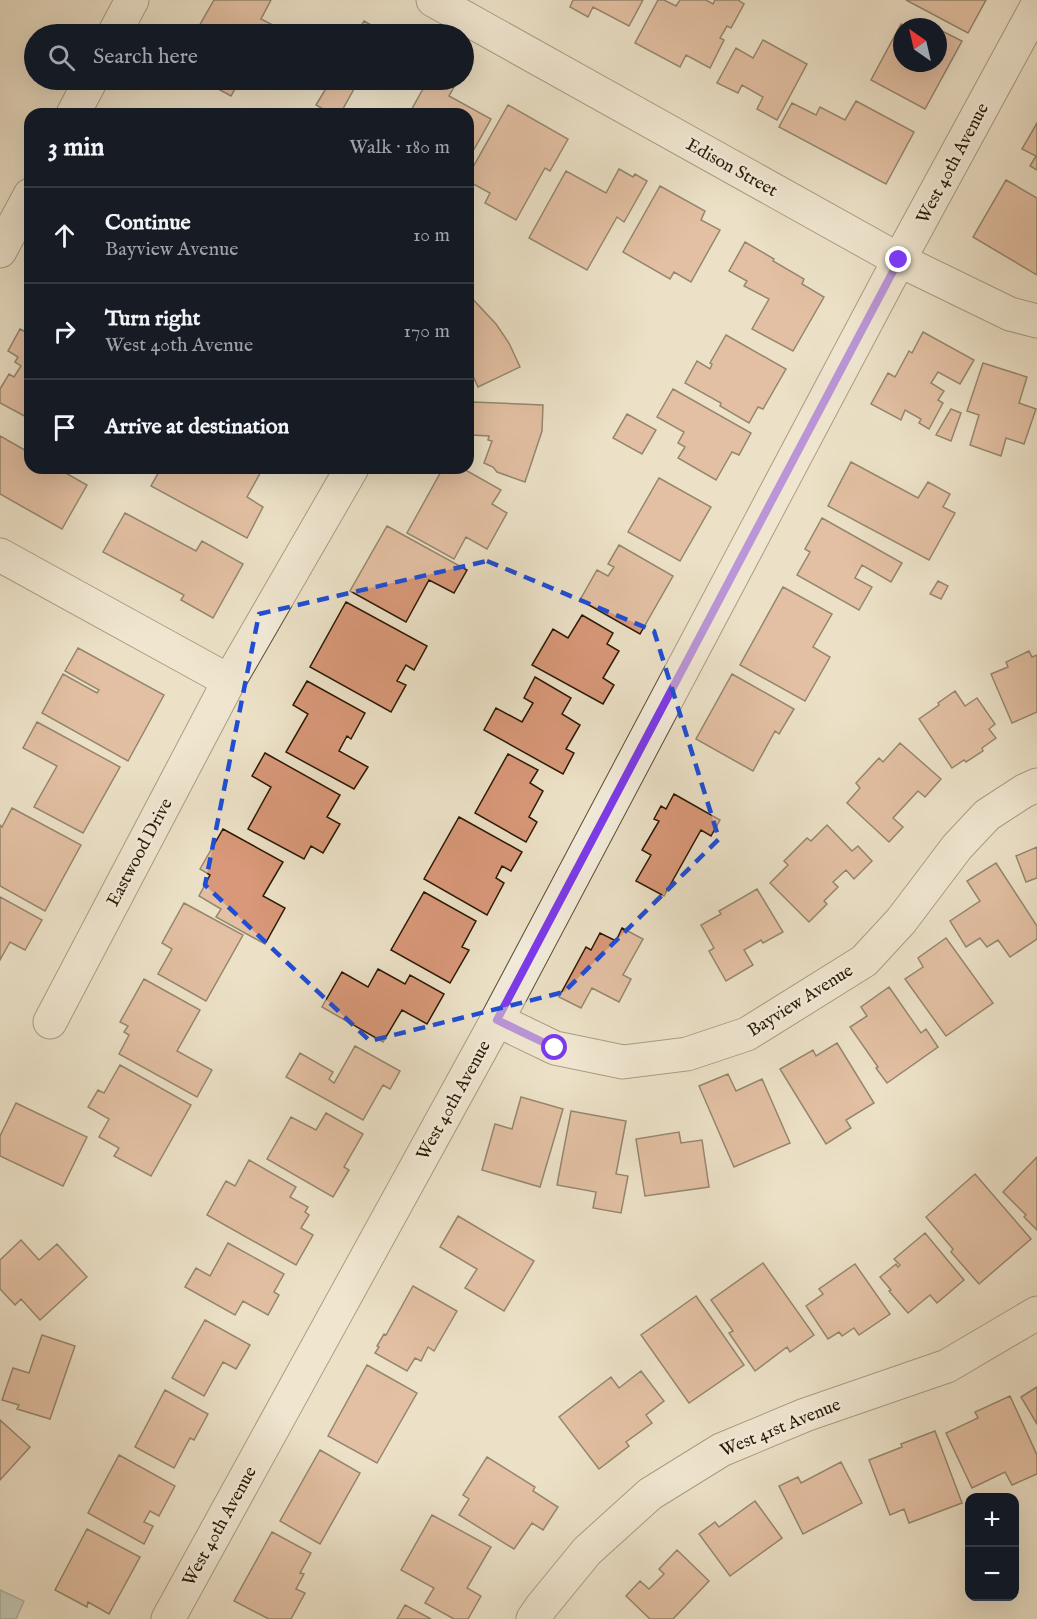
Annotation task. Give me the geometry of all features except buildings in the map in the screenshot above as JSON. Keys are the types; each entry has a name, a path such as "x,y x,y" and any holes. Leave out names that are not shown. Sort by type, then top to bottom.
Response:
{"street":[{"path":"119,24 132,0"},
{"name":"Edison Street","path":"433,0 899,260 1010,314 1037,321"},
{"name":"West 40th Avenue","path":"168,1619 497,1020 899,260 1037,6"},
{"path":"76,108 86,90"},
{"path":"0,251 24,206"},
{"name":"Eastwood Drive","path":"50,1022 229,681 349,474"},
{"path":"0,555 229,681"},
{"name":"Bayview Avenue","path":"497,1020 555,1048 623,1062 687,1054 747,1034 864,961 901,921 957,847 987,815 1037,784"},
{"name":"West 41st Avenue","path":"533,1619 587,1551 650,1494 721,1450 805,1414 947,1366 1037,1313"}],"highlighted area":[{"path":"487,561 654,631 719,839 564,992 370,1041 205,885 259,614"}],"water":[{"path":"0,1590 24,1601 16,1619 0,1619"}],"route":[{"path":"555,1048 497,1020 899,260"}]}
